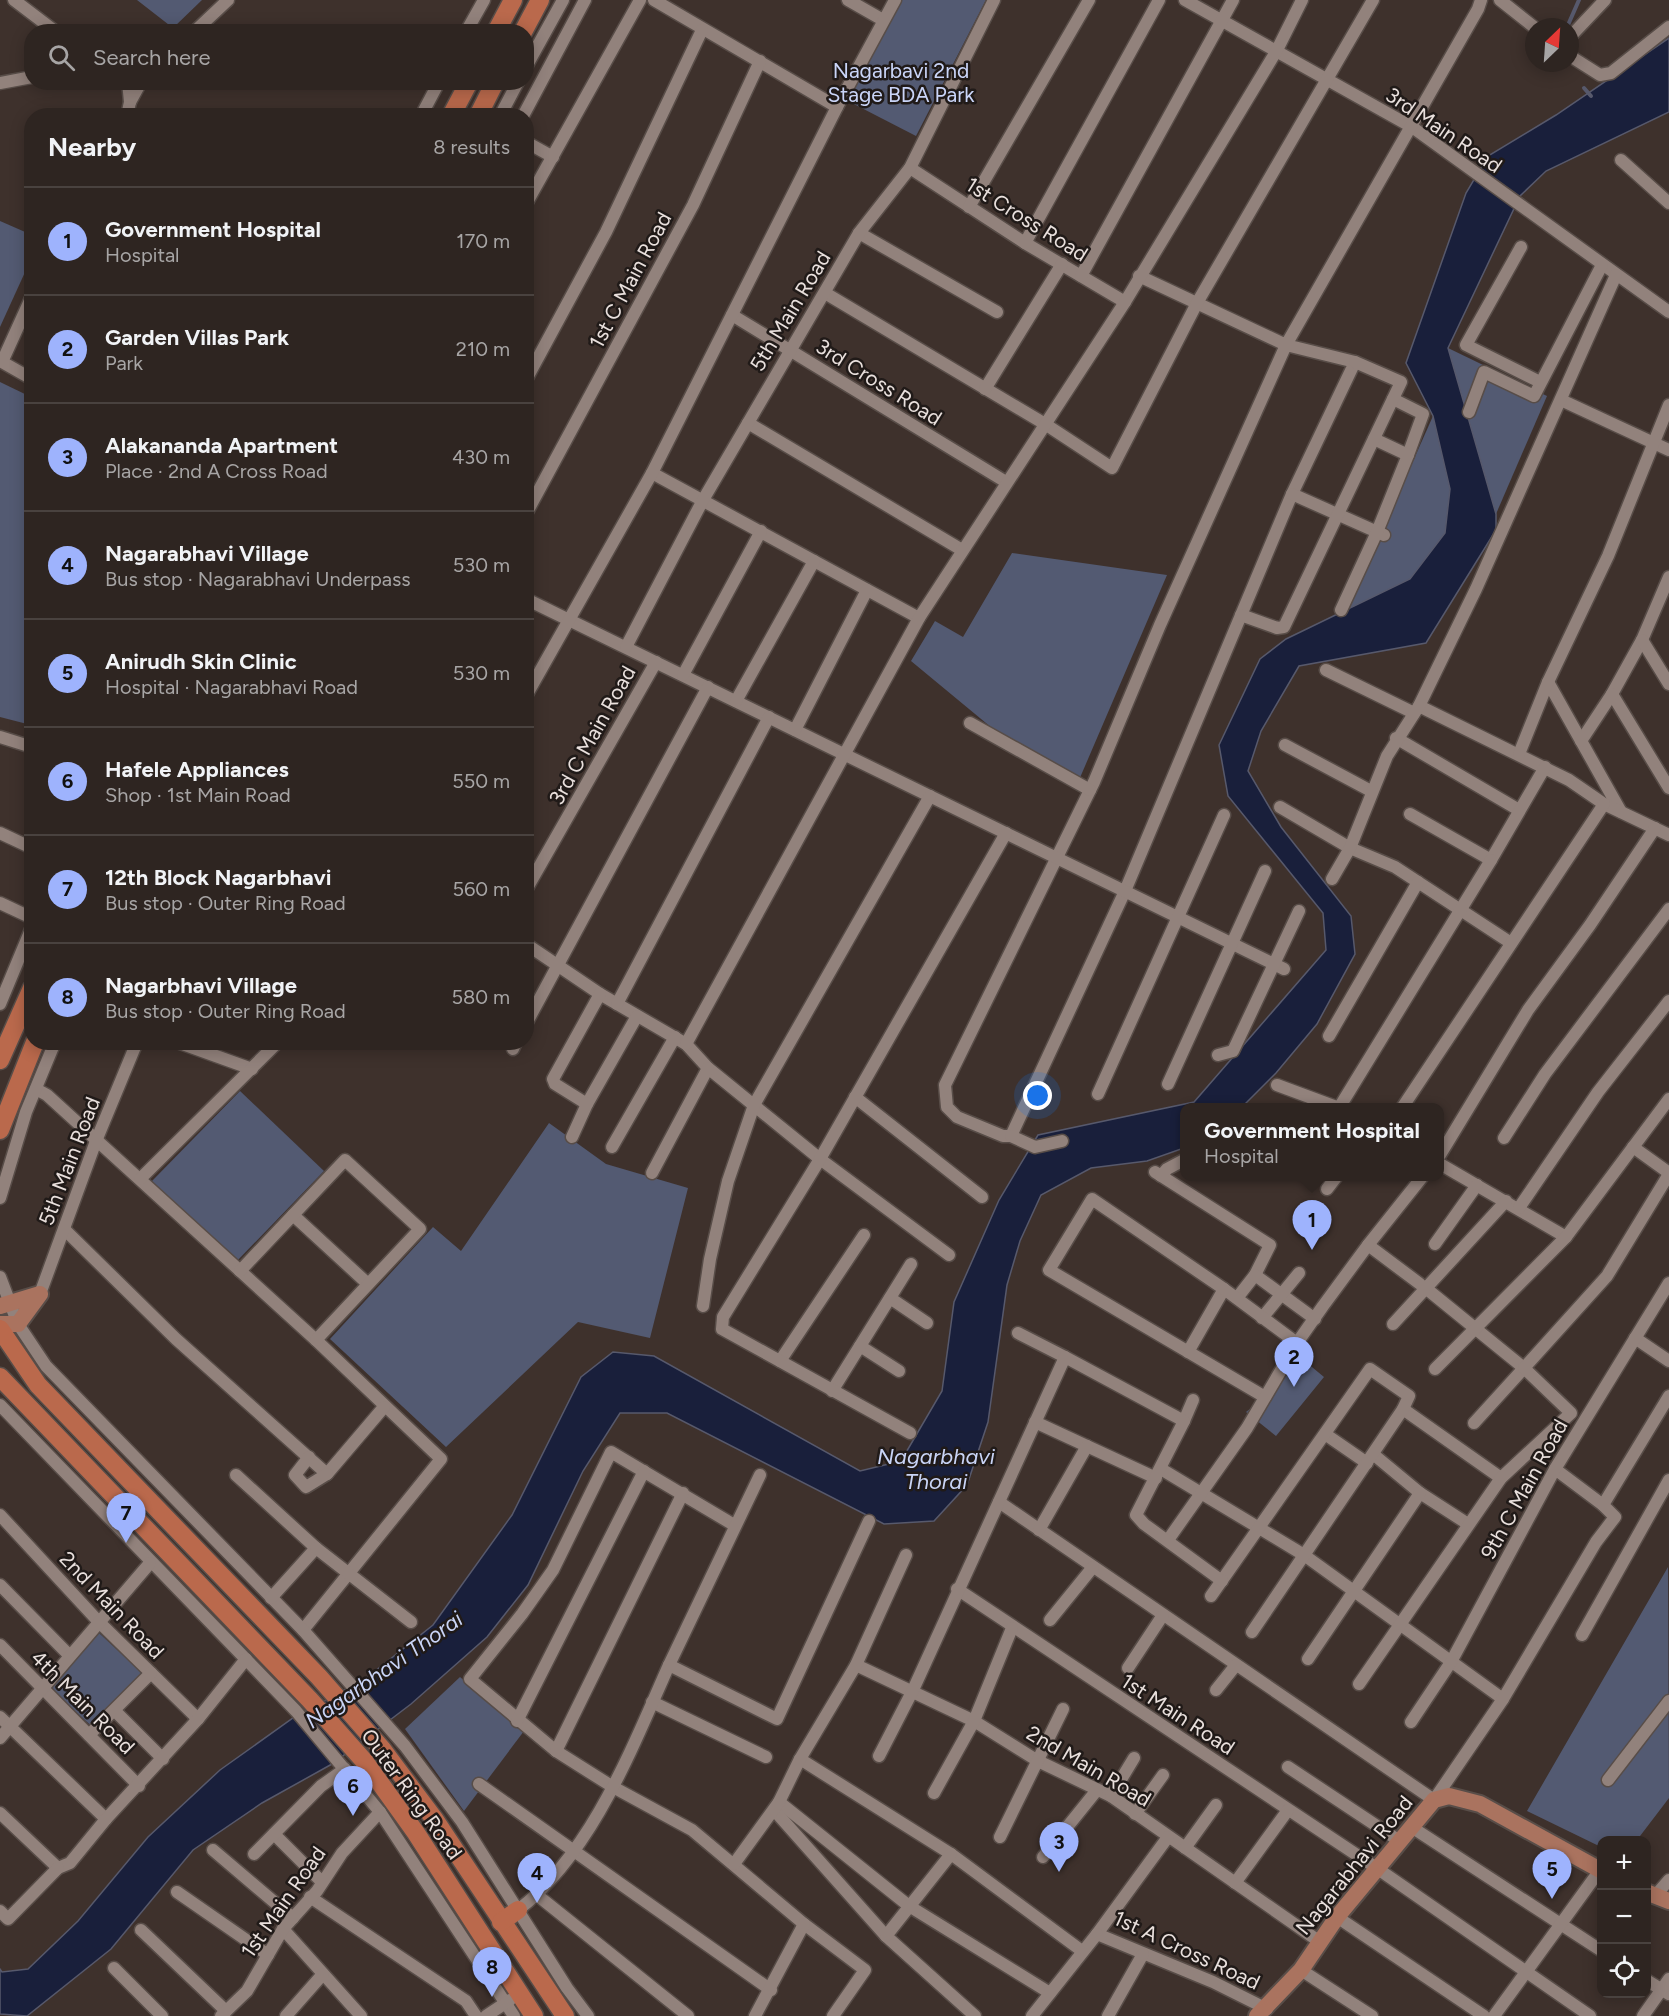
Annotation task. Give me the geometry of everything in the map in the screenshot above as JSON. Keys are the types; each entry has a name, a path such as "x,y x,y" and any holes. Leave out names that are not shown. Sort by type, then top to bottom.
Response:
{"highway":[{"path":"500,24 513,0"},
{"path":"527,24 540,0"},
{"path":"456,108 465,90"},
{"path":"482,108 491,90"},
{"path":"0,1060 24,1006"},
{"path":"0,1130 32,1050"},
{"name":"Outer Ring Road","path":"0,1329 38,1385 333,1693 382,1749 435,1820 565,2016"},
{"name":"Outer Ring Road","path":"0,1377 124,1508 303,1705 365,1762 416,1833 512,1999 534,2016"},
{"path":"501,1922 518,1910"}],"main road":[{"path":"5,1305 40,1294"},
{"path":"0,1324 18,1324 40,1294"},
{"name":"Nagarabhavi Road","path":"1262,2012 1301,1970 1336,1917 1413,1828 1434,1800 1449,1796 1480,1804 1597,1868"}],"street":[{"path":"14,0 46,24"},
{"path":"202,24 228,0"},
{"path":"470,24 484,0"},
{"path":"534,52 562,0"},
{"path":"527,108 585,0"},
{"path":"534,190 640,0"},
{"path":"654,0 837,107"},
{"path":"848,0 883,20"},
{"path":"534,681 652,473 837,107 895,0"},
{"name":"5th Main Road","path":"626,647 703,500 859,233 910,168 994,0"},
{"path":"969,207 1089,0"},
{"path":"1025,243 1159,0"},
{"name":"3rd Main Road","path":"1185,0 1412,127 1669,312"},
{"path":"1081,276 1233,0"},
{"path":"612,1147 680,1040 845,754 919,618 1125,302 1277,50 1302,0"},
{"path":"825,293 1044,424 1112,468 1197,303 1373,0"},
{"path":"1062,1141 1035,1148 1011,1136 987,1131 957,1117 947,1107 945,1085 1090,790 1160,625 1286,345 1412,127 1481,0"},
{"path":"1501,0 1525,20"},
{"path":"1579,27 1605,0"},
{"path":"1579,62 1600,75 1611,74 1669,27"},
{"path":"534,365 606,232 702,30"},
{"name":"1st C Main Road","path":"534,499 693,205 760,62"},
{"path":"0,83 24,78"},
{"path":"129,90 129,108"},
{"path":"130,102 137,90"},
{"path":"425,108 435,90"},
{"path":"504,108 514,90"},
{"path":"534,146 553,157"},
{"path":"1622,160 1669,203"},
{"name":"1st Cross Road","path":"910,168 1025,243 1125,302"},
{"path":"859,233 997,312"},
{"path":"1521,247 1466,345 1540,382"},
{"path":"985,389 1062,264"},
{"path":"1469,412 1485,372 1534,396 1602,265"},
{"path":"1332,879 1350,848 1371,791 1396,738 1416,710 1561,400 1616,275"},
{"path":"1139,276 1286,345 1355,362 1401,382 1284,627 1278,628 1241,615"},
{"path":"24,314 2,362 10,369 24,375"},
{"name":"3rd Cross Road","path":"732,315 1006,482"},
{"path":"1011,1136 1125,891 1292,494 1355,362"},
{"path":"1341,610 1381,533 1423,414 1393,399"},
{"path":"1561,400 1669,450"},
{"path":"1519,754 1548,682 1608,556 1669,405"},
{"path":"747,423 962,550"},
{"path":"1374,439 1408,455"},
{"path":"652,473 919,618"},
{"path":"1292,494 1381,533"},
{"path":"683,675 760,531"},
{"path":"736,701 814,561"},
{"path":"1581,741 1612,694 1642,640 1669,577"},
{"path":"795,730 867,590"},
{"path":"534,603 1279,966"},
{"path":"1642,640 1669,684"},
{"name":"3rd C Main Road","path":"534,876 656,662"},
{"path":"1326,670 1519,754 1569,780 1604,804 1669,835"},
{"path":"1548,682 1621,813"},
{"path":"534,1008 708,687"},
{"path":"1612,694 1669,788"},
{"path":"617,1004 769,717"},
{"path":"970,723 1090,790"},
{"path":"0,737 24,744"},
{"path":"1396,738 1519,810"},
{"path":"1285,745 1371,791"},
{"path":"1341,1103 1462,909 1545,767"},
{"path":"703,1306 710,1259 729,1182 754,1105 930,796"},
{"path":"1405,1103 1604,804"},
{"path":"1280,807 1350,848 1395,867 1511,943"},
{"path":"1410,814 1491,860"},
{"path":"1098,1094 1224,815"},
{"path":"1444,1148 1521,1019 1590,925 1655,828"},
{"path":"0,833 24,844"},
{"path":"910,1433 722,1329 723,1317 820,1159 1006,833"},
{"path":"1168,1084 1265,871"},
{"path":"1329,1036 1418,882"},
{"path":"0,903 24,914"},
{"path":"1504,1138 1539,1082 1669,909"},
{"path":"1218,1055 1233,1051 1279,966 1299,911"},
{"path":"0,1004 24,946"},
{"path":"534,950 600,994 680,1040 708,1068 820,1159 949,1255"},
{"path":"587,1104 555,1084 553,1079 600,994"},
{"path":"1519,1208 1598,1092 1669,1001"},
{"path":"572,1137 587,1104 637,1016"},
{"path":"0,1198 11,1154 52,1050"},
{"name":"5th Main Road","path":"40,1294 96,1141 134,1050"},
{"path":"199,1050 252,1069"},
{"path":"140,1179 270,1050"},
{"path":"652,1173 708,1068"},
{"path":"1276,1086 1310,1103"},
{"path":"36,1089 47,1095 140,1179 316,1340 441,1459 303,1630"},
{"path":"855,1096 982,1197"},
{"path":"1435,1369 1566,1237 1669,1100"},
{"path":"1474,1423 1607,1276 1669,1174 1633,1147"},
{"path":"240,1271 345,1160 420,1229 316,1340"},
{"path":"1180,1162 1158,1174 1270,1245 1255,1275 1236,1298"},
{"path":"1444,1166 1566,1237"},
{"path":"1327,1189 1333,1181"},
{"path":"1168,1540 1247,1428 1297,1343 1368,1245 1419,1181"},
{"path":"1435,1244 1477,1185"},
{"path":"1265,1396 1049,1270 1092,1199 1224,1289 1297,1343"},
{"path":"1393,1324 1424,1287 1506,1201"},
{"path":"293,1215 368,1284"},
{"path":"64,1229 176,1339 327,1474"},
{"path":"780,1361 864,1235"},
{"path":"1368,1245 1524,1368 1571,1413 1587,1417"},
{"path":"832,1391 911,1264"},
{"path":"1262,1318 1299,1273"},
{"path":"1255,1275 1315,1319"},
{"path":"0,1277 5,1305 46,1366 303,1630 387,1725 444,1796 567,1988 588,2016"},
{"name":"9th C Main Road","path":"1411,1722 1451,1662 1555,1469 1669,1283"},
{"path":"1188,1352 1224,1289"},
{"path":"890,1298 927,1323"},
{"path":"1018,1334 1184,1421"},
{"path":"1635,1338 1669,1361"},
{"path":"860,1346 899,1371"},
{"path":"879,1756 913,1690 957,1589 1065,1357"},
{"path":"1211,1596 1371,1369 1409,1396 1370,1459 1252,1632"},
{"path":"1603,1504 1669,1396"},
{"path":"1193,1400 1159,1473 1136,1515 1222,1581"},
{"path":"0,1405 150,1563 246,1659 303,1705 342,1765 380,1812 512,1999 514,2016"},
{"path":"309,1457 295,1475 306,1487 327,1474 384,1407"},
{"path":"1403,1409 1501,1478"},
{"path":"1359,1684 1501,1478 1571,1413"},
{"path":"1035,1422 1202,1493 1304,1555 1400,1622 1503,1699"},
{"path":"1325,1434 1370,1459 1468,1524"},
{"path":"1039,1530 1087,1446"},
{"path":"734,1525 611,1452 553,1570 522,1614 470,1679 517,1721 556,1751 613,1787 692,1830 804,1924 865,1970 836,2015"},
{"path":"999,1502 1434,1800 1503,1699 1596,1542 1616,1517 1603,1504 1555,1469"},
{"path":"517,1721 644,1471"},
{"path":"518,1910 537,1896 574,1850 613,1787 734,1525 760,1474"},
{"path":"236,1475 316,1548 350,1572 411,1622"},
{"path":"1582,1635 1669,1480"},
{"path":"556,1751 683,1493"},
{"path":"1308,1659 1420,1493"},
{"name":"2nd Main Road","path":"0,1515 98,1621 198,1719"},
{"path":"669,1665 777,1719 869,1521"},
{"path":"271,1598 316,1548"},
{"path":"734,1864 776,1806 800,1759 856,1665 906,1555"},
{"path":"0,1738 43,1689 69,1654 150,1563"},
{"path":"1050,1620 1093,1567"},
{"path":"0,1585 69,1654"},
{"name":"1st Main Road","path":"957,1589 1012,1628 1378,1869 1590,2016"},
{"path":"1128,1668 1163,1615"},
{"path":"934,1793 974,1721 1012,1628"},
{"name":"4th Main Road","path":"0,1645 139,1786"},
{"path":"0,1911 8,1919 58,1868 70,1863 106,1819 139,1786 198,1719 246,1659"},
{"name":"2nd Main Road","path":"856,1665 913,1690 974,1721 1038,1761 1111,1796 1320,1942"},
{"path":"1215,1690 1236,1665"},
{"path":"89,1735 151,1672"},
{"path":"1608,1780 1669,1701"},
{"path":"652,1702 766,1756"},
{"path":"1000,1837 1063,1709"},
{"path":"115,1710 163,1759"},
{"path":"0,1717 106,1819"},
{"path":"1111,1796 1134,1758"},
{"path":"800,1759 951,1854 1082,1951"},
{"path":"254,1854 342,1765"},
{"path":"1288,1767 1401,1842"},
{"path":"1135,1814 1163,1775"},
{"path":"479,1784 771,1990"},
{"path":"1043,1857 1097,1790"},
{"path":"1185,1848 1216,1804"},
{"path":"776,1806 909,1905 1050,1994"},
{"path":"776,1806 886,1936 975,2016"},
{"path":"1235,1883 1288,1810"},
{"name":"1st Main Road","path":"224,2014 247,1990 283,1929 310,1898 342,1853 380,1812"},
{"path":"0,1813 58,1868"},
{"path":"1413,1828 1597,1948"},
{"path":"274,1834 322,1882"},
{"name":"1st A Cross Road","path":"1168,1837 1097,1934 1213,1982 1262,2012"},
{"path":"213,1850 293,1918"},
{"path":"886,1936 951,1854"},
{"path":"1494,2016 1597,1876"},
{"path":"1657,1897 1669,1880"},
{"path":"177,1892 268,1955"},
{"path":"537,1896 688,2016"},
{"path":"310,1898 466,2001 476,2016"},
{"path":"1336,1917 1484,2016"},
{"path":"755,2016 771,1990 804,1924"},
{"path":"283,1929 361,2016"},
{"path":"141,1930 224,2014"},
{"path":"1032,2016 1097,1934"},
{"path":"1108,2016 1143,1954"},
{"path":"114,1968 162,2016"},
{"path":"1301,1970 1372,2016"},
{"path":"286,2016 323,1974"},
{"path":"1643,2016 1667,1988 1651,1982"},
{"path":"486,2016 512,1999"}],"green space":[{"path":"137,0 202,0 177,24 168,24"},
{"name":"Nagarbavi 2nd Stage BDA Park","path":"902,0 986,0 916,136 848,101"},
{"path":"0,221 24,232 24,274 0,327"},
{"path":"1448,348 1547,396 1496,514"},
{"path":"0,382 24,394 24,723 0,717"},
{"path":"1433,416 1450,489 1445,533 1411,579 1347,610"},
{"path":"1012,553 1167,575 1079,780 998,733 911,661 935,621 963,637"},
{"path":"240,1091 324,1171 236,1262 152,1181"},
{"path":"549,1123 606,1164 688,1188 650,1338 578,1322 446,1447 330,1339 433,1227 461,1251"},
{"path":"1295,1353 1324,1377 1276,1436 1246,1412 1265,1397"},
{"path":"1668,1567 1669,1798 1640,1836 1597,1836 1597,1845 1527,1811"},
{"path":"99,1633 150,1680 100,1734 49,1687"},
{"path":"460,1677 524,1731 464,1811 405,1729"}],"water":[{"name":"Nagarbhavi Thorai","path":"1669,38 1669,112 1546,171 1520,196 1448,348 1496,514 1496,530 1426,643 1299,666 1261,731 1248,771 1281,827 1351,916 1355,954 1317,1024 1276,1073 1246,1103 1189,1103 1194,1102 1326,950 1323,913 1228,796 1219,745 1260,659 1286,639 1410,579 1445,533 1450,489 1433,416 1406,363 1466,193 1488,156 1556,115"},
{"name":"Nagarbhavi Thorai","path":"1180,1105 1180,1149 1147,1161 1091,1168 1041,1195 1020,1241 1007,1285 988,1422 967,1485 934,1521 884,1524 667,1413 620,1413 583,1471 528,1585 487,1637 411,1704 332,1764 262,1803 193,1850 111,1949 27,2016 0,2014 0,1969 2,1972 28,1969 78,1921 148,1837 220,1770 293,1718 365,1679 433,1625 512,1515 581,1377 613,1352 654,1356 860,1471 901,1461 942,1391 954,1302 999,1200 1038,1135"}],"waterway":[{"path":"1571,18 1579,0"},
{"path":"1584,88 1591,96"}],"place":[{"name":"Government Hospital","path":"1312,1250"},
{"name":"Garden Villas Park","path":"1294,1387"},
{"name":"12th Block Nagarbhavi","path":"126,1543"},
{"name":"Hafele Appliances","path":"353,1816"},
{"name":"Alakananda Apartment","path":"1059,1872"},
{"name":"Anirudh Skin Clinic","path":"1552,1899"},
{"name":"Nagarabhavi Village","path":"537,1903"},
{"name":"Nagarbhavi Village","path":"492,1997"}]}
